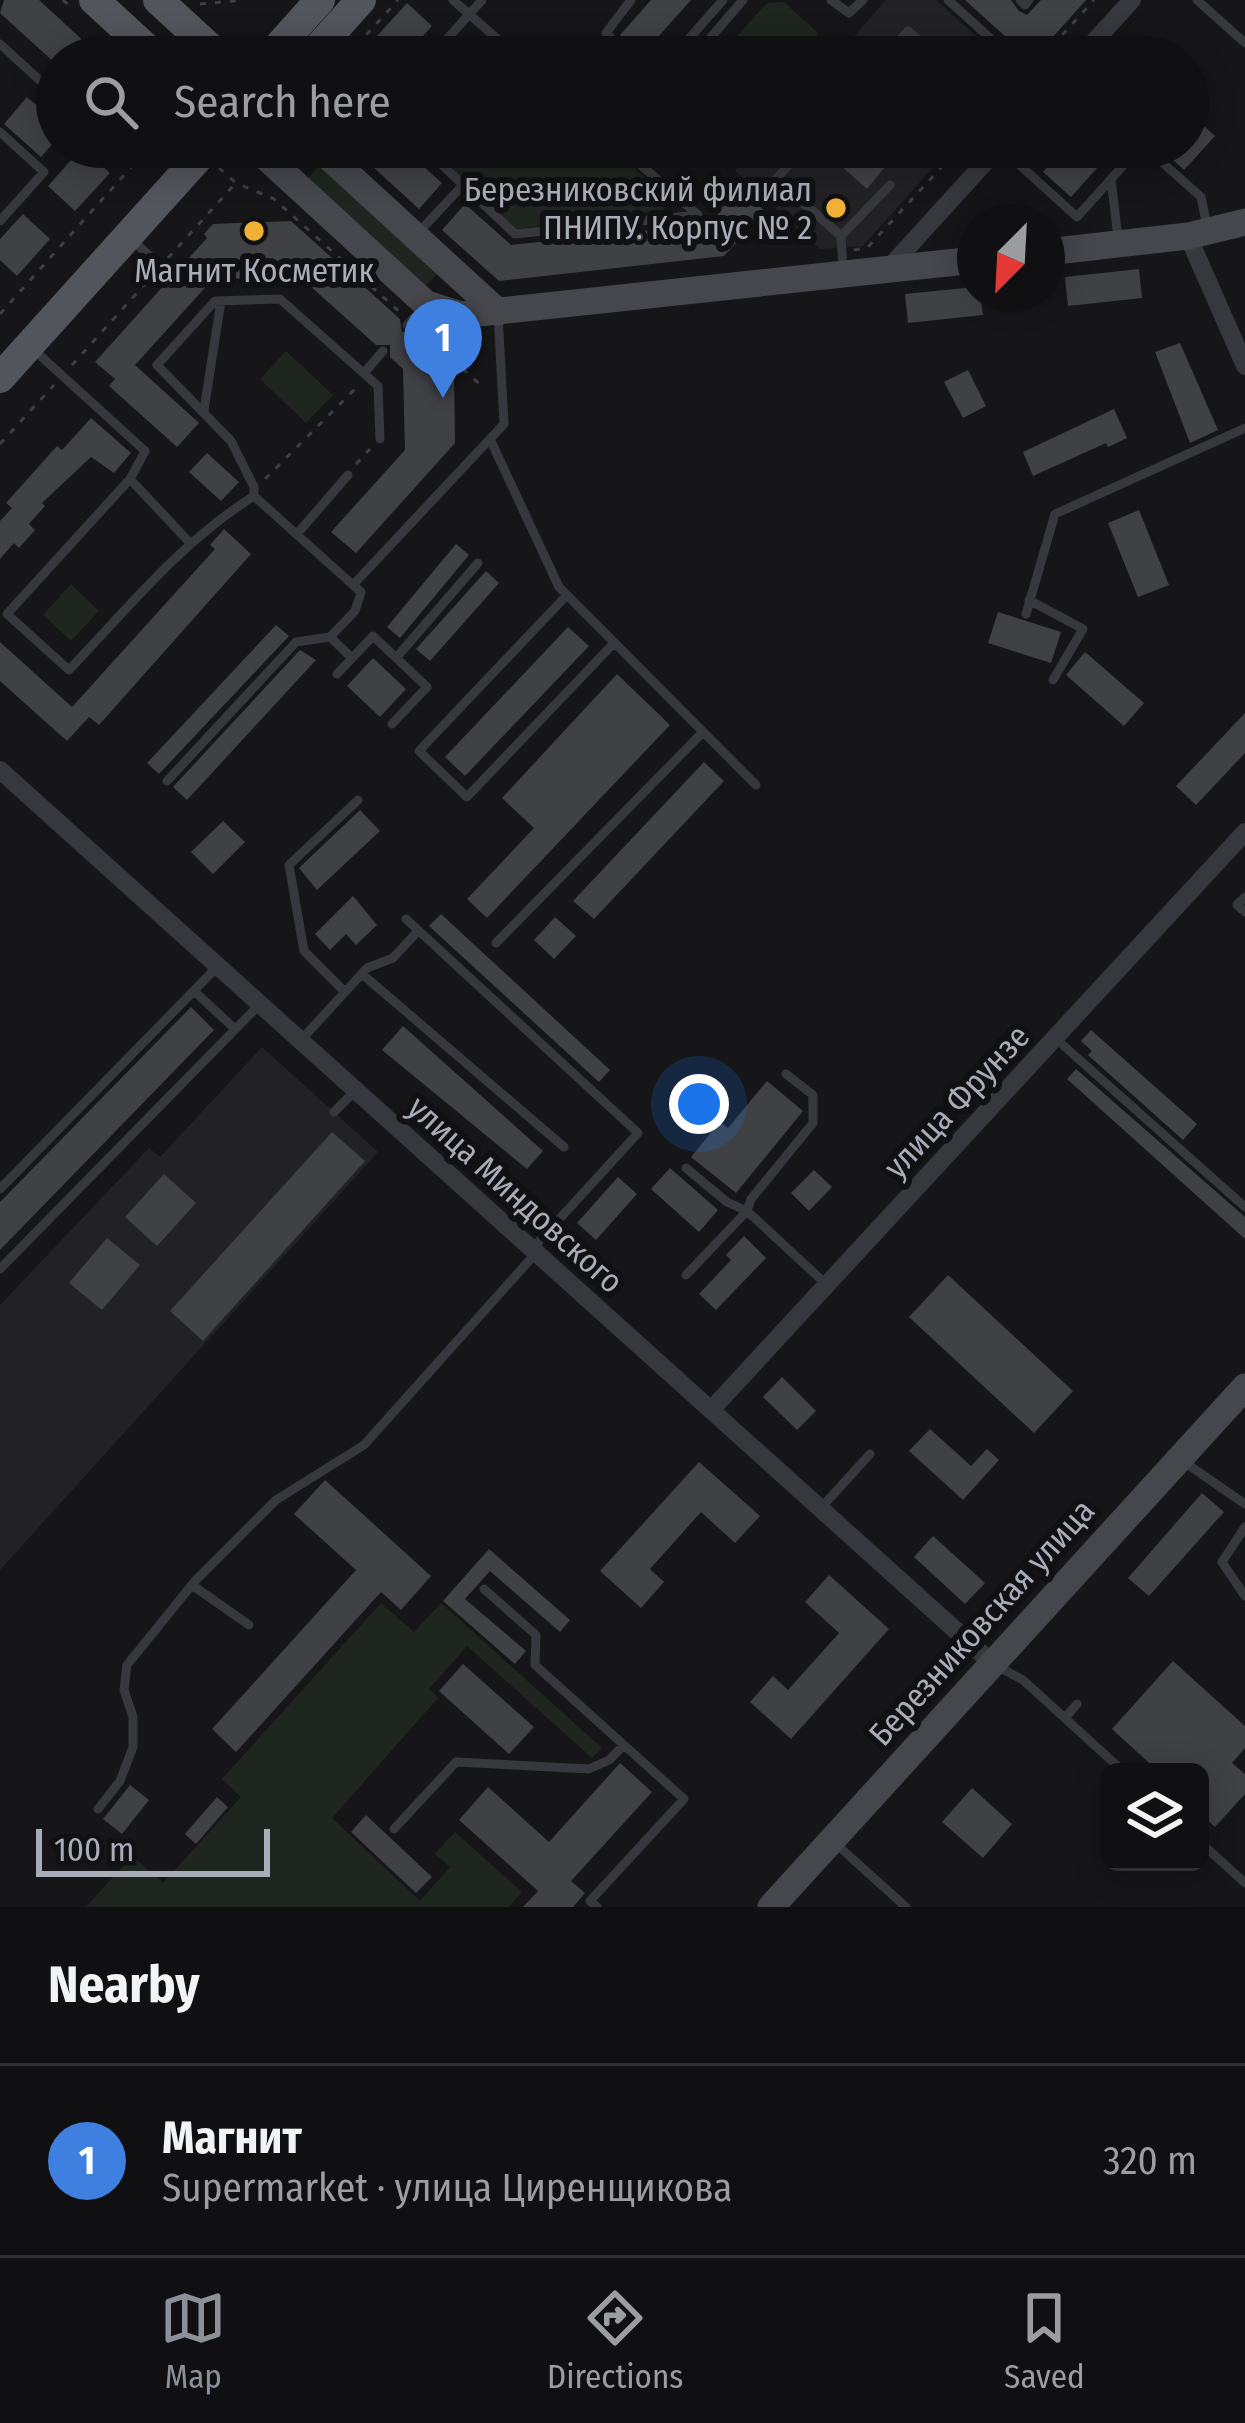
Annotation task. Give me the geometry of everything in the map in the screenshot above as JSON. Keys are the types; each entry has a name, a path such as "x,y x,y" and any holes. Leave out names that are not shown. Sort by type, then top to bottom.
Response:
{"main road":[{"path":"94,0 133,36"},
{"path":"288,36 320,0"},
{"path":"329,36 362,0"},
{"path":"173,3 202,36"},
{"path":"0,378 189,168"}],"street":[{"path":"1099,36 1132,0"},
{"path":"275,168 414,317 498,312 842,263 888,269 957,262"},
{"path":"341,168 498,312"},
{"path":"888,269 980,168"},
{"path":"1065,250 1198,234 1245,222"},
{"path":"1198,234 1245,366"},
{"name":"улица Миндовского","path":"0,770 992,1663"},
{"name":"улица Фрунзе","path":"711,1410 1245,832"},
{"name":"Березниковская улица","path":"771,1907 1245,1387"}],"lane":[{"path":"453,0 494,36"},
{"path":"450,36 482,0"},
{"path":"609,36 606,33 632,0"},
{"path":"692,36 723,0"},
{"path":"712,36 743,0"},
{"path":"831,0 849,13 863,0"},
{"path":"948,0 988,36"},
{"path":"1197,0 1245,43"},
{"path":"0,44 36,77"},
{"path":"0,131 36,165"},
{"path":"0,221 44,172 40,168"},
{"path":"444,168 515,234 698,215 644,168"},
{"path":"786,168 776,179 842,236"},
{"path":"1022,168 1077,217 1121,168"},
{"path":"1167,168 1201,197 1198,234"},
{"path":"1111,178 1118,244"},
{"path":"842,263 842,236 890,184"},
{"path":"415,236 462,186"},
{"path":"128,236 172,276"},
{"path":"196,298 208,308"},
{"path":"167,782 296,642 330,637 355,611 362,592 254,492 231,441 157,365 215,301 280,299 379,386 380,439"},
{"path":"204,410 221,301"},
{"path":"353,585 505,424 498,312"},
{"path":"29,345 145,451 130,479 3,618 69,670 190,543 254,492"},
{"path":"366,375 383,351"},
{"path":"1025,614 1055,514 1245,428"},
{"path":"490,439 559,587 756,785"},
{"path":"297,535 350,472"},
{"path":"130,479 190,543"},
{"path":"396,658 478,563"},
{"path":"567,596 419,752 467,796 614,643"},
{"path":"1029,600 1082,628 1053,680"},
{"path":"337,674 373,636 427,687 392,724"},
{"path":"330,637 352,658"},
{"path":"496,943 703,732"},
{"path":"345,992 304,951 289,865 358,800"},
{"path":"1245,897 1237,905 1245,912"},
{"path":"98,1809 120,1781 133,1747 133,1717 124,1690 127,1665 192,1585 276,1500 364,1445 638,1133 406,919"},
{"path":"301,1041 362,974 393,958 418,931"},
{"path":"0,1189 218,967"},
{"path":"362,974 564,1147"},
{"path":"194,991 236,1029"},
{"path":"1,1265 260,1004"},
{"path":"1055,1038 1245,1207"},
{"path":"686,1275 747,1211 813,1124 813,1095 786,1074"},
{"path":"334,1112 356,1090"},
{"path":"686,1168 727,1202 747,1211 826,1285"},
{"path":"820,1509 871,1454"},
{"path":"1180,1458 1245,1504"},
{"path":"1245,1527 1222,1562 1245,1596"},
{"path":"192,1585 249,1625"},
{"path":"484,1589 536,1635 535,1665 683,1798 590,1901 597,1907"},
{"path":"992,1663 1023,1680 1114,1763"},
{"path":"1065,1718 1077,1704"},
{"path":"394,1829 456,1762 589,1769 609,1760 623,1744"},
{"path":"832,1840 906,1907"},
{"path":"1209,1850 1245,1883"}],"path":[{"path":"173,3 244,0"},
{"path":"365,36 398,0"},
{"path":"1061,36 1094,0"},
{"path":"0,314 129,168"},
{"path":"842,263 867,248 941,168"},
{"path":"0,445 236,183 274,199 414,317 484,388"},
{"path":"254,492 366,375"},
{"path":"350,472 370,449"}],"shaded area":[{"path":"886,0 936,0 976,36 854,36"},
{"path":"784,2 818,36 737,36 767,3"},
{"path":"317,168 325,168 439,272 421,291 303,183"},
{"path":"451,168 634,168 665,195 664,210 515,229"},
{"name":"Березниковский филиал ПНИПУ. Корпус № 2","path":"932,168 863,246 820,249 735,171"},
{"path":"286,351 333,395 306,423 260,379"},
{"path":"71,584 99,611 71,641 43,615"},
{"path":"262,1047 378,1152 0,1570 0,1305 149,1148 160,1157"},
{"path":"381,1603 414,1632 441,1603 602,1748 592,1758 467,1646 429,1689 438,1698 332,1818 420,1901 450,1867 435,1854 455,1832 522,1892 509,1907 86,1907 132,1856 163,1883 241,1797 222,1779"}],"building":[{"path":"4,0 39,0 78,36 36,36 36,46 0,13"},
{"path":"651,0 691,0 659,36 620,35"},
{"path":"965,0 1011,0 1027,15 1041,0 1086,0 1054,36 1005,36"},
{"path":"407,3 432,26 423,36 377,36"},
{"path":"27,97 36,105 36,153 4,124"},
{"path":"64,168 104,168 110,173 75,211 48,186"},
{"path":"374,168 425,168 442,183 419,209"},
{"path":"844,168 884,168 867,189"},
{"path":"1047,168 1097,168 1071,197 1043,172"},
{"path":"730,181 765,211 724,256 499,281 442,230 465,204 511,245 709,224 721,211 710,202"},
{"path":"23,214 50,239 17,276 0,260 0,239"},
{"path":"291,221 400,319 402,332 413,331 454,368 455,443 356,553 331,532 405,450 403,369 390,357 390,345 376,345 300,277 213,279 135,365 199,423 177,447 109,386 115,379 95,362 166,283 179,281 178,270 207,238 204,234 213,224"},
{"path":"1139,269 1142,298 1068,306 1065,277"},
{"path":"957,289 957,312 983,315 908,323 905,294"},
{"path":"1180,343 1218,430 1190,443 1155,352"},
{"path":"968,370 986,406 963,418 944,382"},
{"path":"1114,409 1127,438 1033,476 1023,452"},
{"path":"91,418 131,453 114,473 91,457 42,503 45,506 29,524 35,530 19,548 14,543 0,559 0,521 12,508 6,503 57,446 62,450"},
{"path":"207,453 239,482 221,501 189,472"},
{"path":"1139,510 1169,585 1138,597 1108,523"},
{"path":"224,529 251,554 99,725 89,717 67,741 0,681 0,642 72,707 215,549 210,545"},
{"path":"456,544 469,555 400,638 387,627"},
{"path":"486,571 499,583 430,661 416,649"},
{"path":"998,612 1061,632 1051,663 988,643"},
{"path":"276,625 289,636 159,774 147,763"},
{"path":"568,627 589,646 465,776 445,757"},
{"path":"300,650 316,660 187,800 173,787"},
{"path":"1085,652 1144,703 1124,726 1066,675"},
{"path":"373,658 406,689 380,717 347,686"},
{"path":"617,674 670,725 487,918 467,899 534,828 502,798"},
{"path":"1245,713 1245,753 1196,805 1176,786"},
{"path":"704,762 724,781 594,919 573,901"},
{"path":"360,810 380,831 317,890 299,868"},
{"path":"223,821 245,842 213,874 191,852"},
{"path":"353,896 377,925 356,945 346,934 330,950 315,934"},
{"path":"441,914 610,1070 599,1082 429,926"},
{"path":"555,917 576,936 554,959 534,940"},
{"path":"191,1007 214,1030 0,1250 0,1202"},
{"path":"403,1026 543,1151 527,1169 382,1050"},
{"path":"1091,1030 1197,1124 1183,1140 1088,1055 1092,1051 1081,1041"},
{"path":"1076,1069 1245,1217 1245,1239 1067,1079"},
{"path":"767,1081 803,1111 736,1193 691,1157 720,1122 728,1128"},
{"path":"332,1132 365,1161 203,1341 170,1311"},
{"path":"670,1168 718,1210 699,1232 651,1189"},
{"path":"814,1170 832,1187 809,1211 791,1193"},
{"path":"164,1174 196,1203 157,1246 125,1217"},
{"path":"618,1177 637,1194 596,1240 577,1223"},
{"path":"744,1236 766,1258 716,1310 699,1294 731,1260 726,1255"},
{"path":"107,1238 140,1265 102,1310 69,1283"},
{"path":"948,1275 1073,1391 1034,1433 909,1317"},
{"path":"782,1377 816,1411 797,1430 763,1397"},
{"path":"930,1429 971,1466 987,1449 999,1460 963,1500 909,1451"},
{"path":"699,1462 760,1516 735,1543 701,1512 650,1569 664,1582 641,1608 600,1571"},
{"path":"325,1480 431,1576 401,1610 381,1592 236,1752 212,1729 356,1570 294,1514"},
{"path":"1202,1493 1224,1512 1149,1596 1128,1578"},
{"path":"933,1536 985,1583 965,1604 914,1557"},
{"path":"489,1549 570,1620 560,1632 490,1571 465,1599 526,1651 515,1664 443,1601"},
{"path":"829,1575 889,1629 791,1739 750,1702 773,1676 788,1690 839,1633 805,1602"},
{"path":"1173,1661 1245,1726 1245,1748 1232,1763 1245,1774 1245,1794 1215,1827 1209,1821 1209,1763 1149,1763 1112,1729"},
{"path":"463,1664 534,1727 509,1754 439,1691"},
{"path":"620,1763 652,1792 571,1881 585,1893 573,1907 523,1907 538,1891 459,1820 488,1787 549,1842"},
{"path":"130,1785 149,1800 122,1834 103,1819"},
{"path":"972,1788 1012,1824 983,1858 942,1822"},
{"path":"217,1797 228,1807 196,1844 185,1834"},
{"path":"366,1815 432,1877 416,1893 351,1832"}],"place":[{"name":"Березниковский филиал ПНИПУ. Корпус № 2","path":"836,208"},
{"name":"Магнит Косметик","path":"254,231"},
{"name":"Магнит","path":"443,398"}]}
